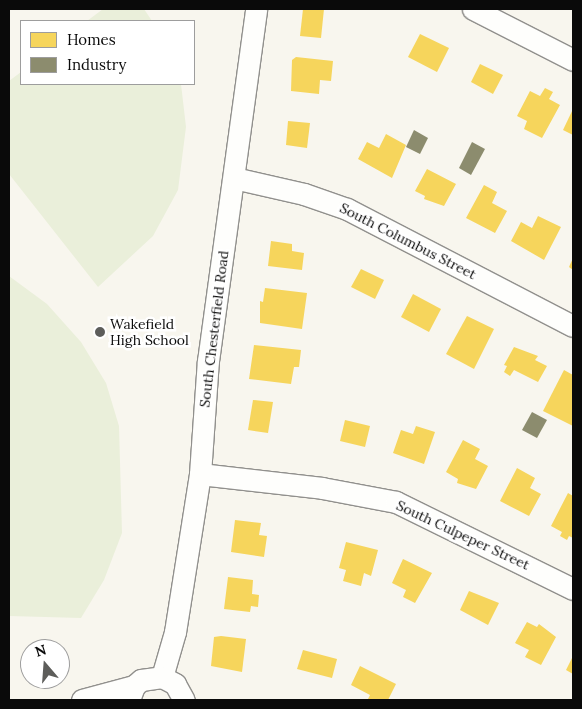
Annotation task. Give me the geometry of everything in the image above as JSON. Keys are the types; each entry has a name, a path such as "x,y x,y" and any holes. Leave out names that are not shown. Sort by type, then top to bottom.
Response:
{"street":[{"name":"South Chesterfield Road","path":"162,677 175,632 200,474 208,362 256,9"},
{"path":"473,9 573,60"},
{"name":"South Columbus Street","path":"234,178 304,194 347,209 573,326"},
{"name":"South Culpeper Street","path":"200,474 322,488 396,502 573,589"},
{"path":"82,700 131,693 150,677 162,677 176,684 184,700"}],"green space":[{"path":"103,9 144,9 151,20 88,20"},
{"path":"20,73 20,85 181,85 186,127 178,190 153,236 98,287 9,174 9,81"},
{"path":"9,276 47,304 81,342 106,383 119,426 122,533 104,580 81,618 9,616"}],"building: Homes":[{"path":"303,9 324,9 321,38 300,36"},
{"path":"420,34 449,48 437,72 408,57"},
{"path":"296,57 333,61 331,81 320,80 319,94 291,91 292,60"},
{"path":"480,64 503,75 493,94 471,82"},
{"path":"545,88 553,92 549,99 560,105 542,138 524,129 527,121 517,116 530,91 540,96"},
{"path":"573,109 573,135 563,130"},
{"path":"288,121 310,123 307,148 286,145"},
{"path":"386,134 406,145 392,178 358,159 367,142 379,148"},
{"path":"427,169 456,184 444,206 424,199 425,196 415,191"},
{"path":"484,185 497,192 492,203 507,211 495,233 466,218"},
{"path":"538,216 561,227 544,260 511,241 521,222 532,228"},
{"path":"271,241 292,244 292,251 304,253 302,270 268,266"},
{"path":"573,258 573,270 569,267"},
{"path":"361,269 384,280 375,299 351,287"},
{"path":"265,288 307,293 302,329 260,323 260,301 263,302"},
{"path":"413,294 441,309 429,332 401,317"},
{"path":"467,316 494,329 474,369 446,354"},
{"path":"254,345 301,350 299,367 294,367 291,384 249,379"},
{"path":"514,347 538,356 535,360 547,366 538,382 514,370 510,376 504,372 507,366 504,365"},
{"path":"564,370 573,375 573,426 543,411"},
{"path":"253,400 273,402 268,433 248,430"},
{"path":"345,420 370,426 365,447 340,441"},
{"path":"416,426 435,432 424,464 393,453 401,430 413,434"},
{"path":"463,440 480,449 475,459 488,466 476,489 457,483 458,479 446,472"},
{"path":"517,468 535,478 530,488 541,494 529,516 500,501"},
{"path":"568,493 573,496 573,538 569,536 567,540 560,536 562,532 551,526"},
{"path":"235,520 261,523 259,535 267,536 264,557 231,552"},
{"path":"346,542 378,550 371,576 364,573 361,586 343,581 346,570 339,568"},
{"path":"403,559 432,573 415,603 403,597 406,590 392,583"},
{"path":"228,577 253,580 252,594 259,595 258,607 251,606 250,612 224,609"},
{"path":"469,591 499,603 488,625 460,610"},
{"path":"527,622 537,627 539,624 556,637 541,665 525,657 529,650 515,643"},
{"path":"214,637 246,639 242,672 211,666"},
{"path":"303,650 337,659 332,678 297,669"},
{"path":"573,656 573,674 566,670"},
{"path":"360,666 396,684 388,700 368,699 370,695 351,685"}],"building: Industry":[{"path":"414,130 428,138 420,154 406,147"},
{"path":"472,142 485,149 471,175 459,168"},
{"path":"532,412 547,420 537,438 522,430"}],"place":[{"name":"Wakefield High School","path":"100,332"}]}
